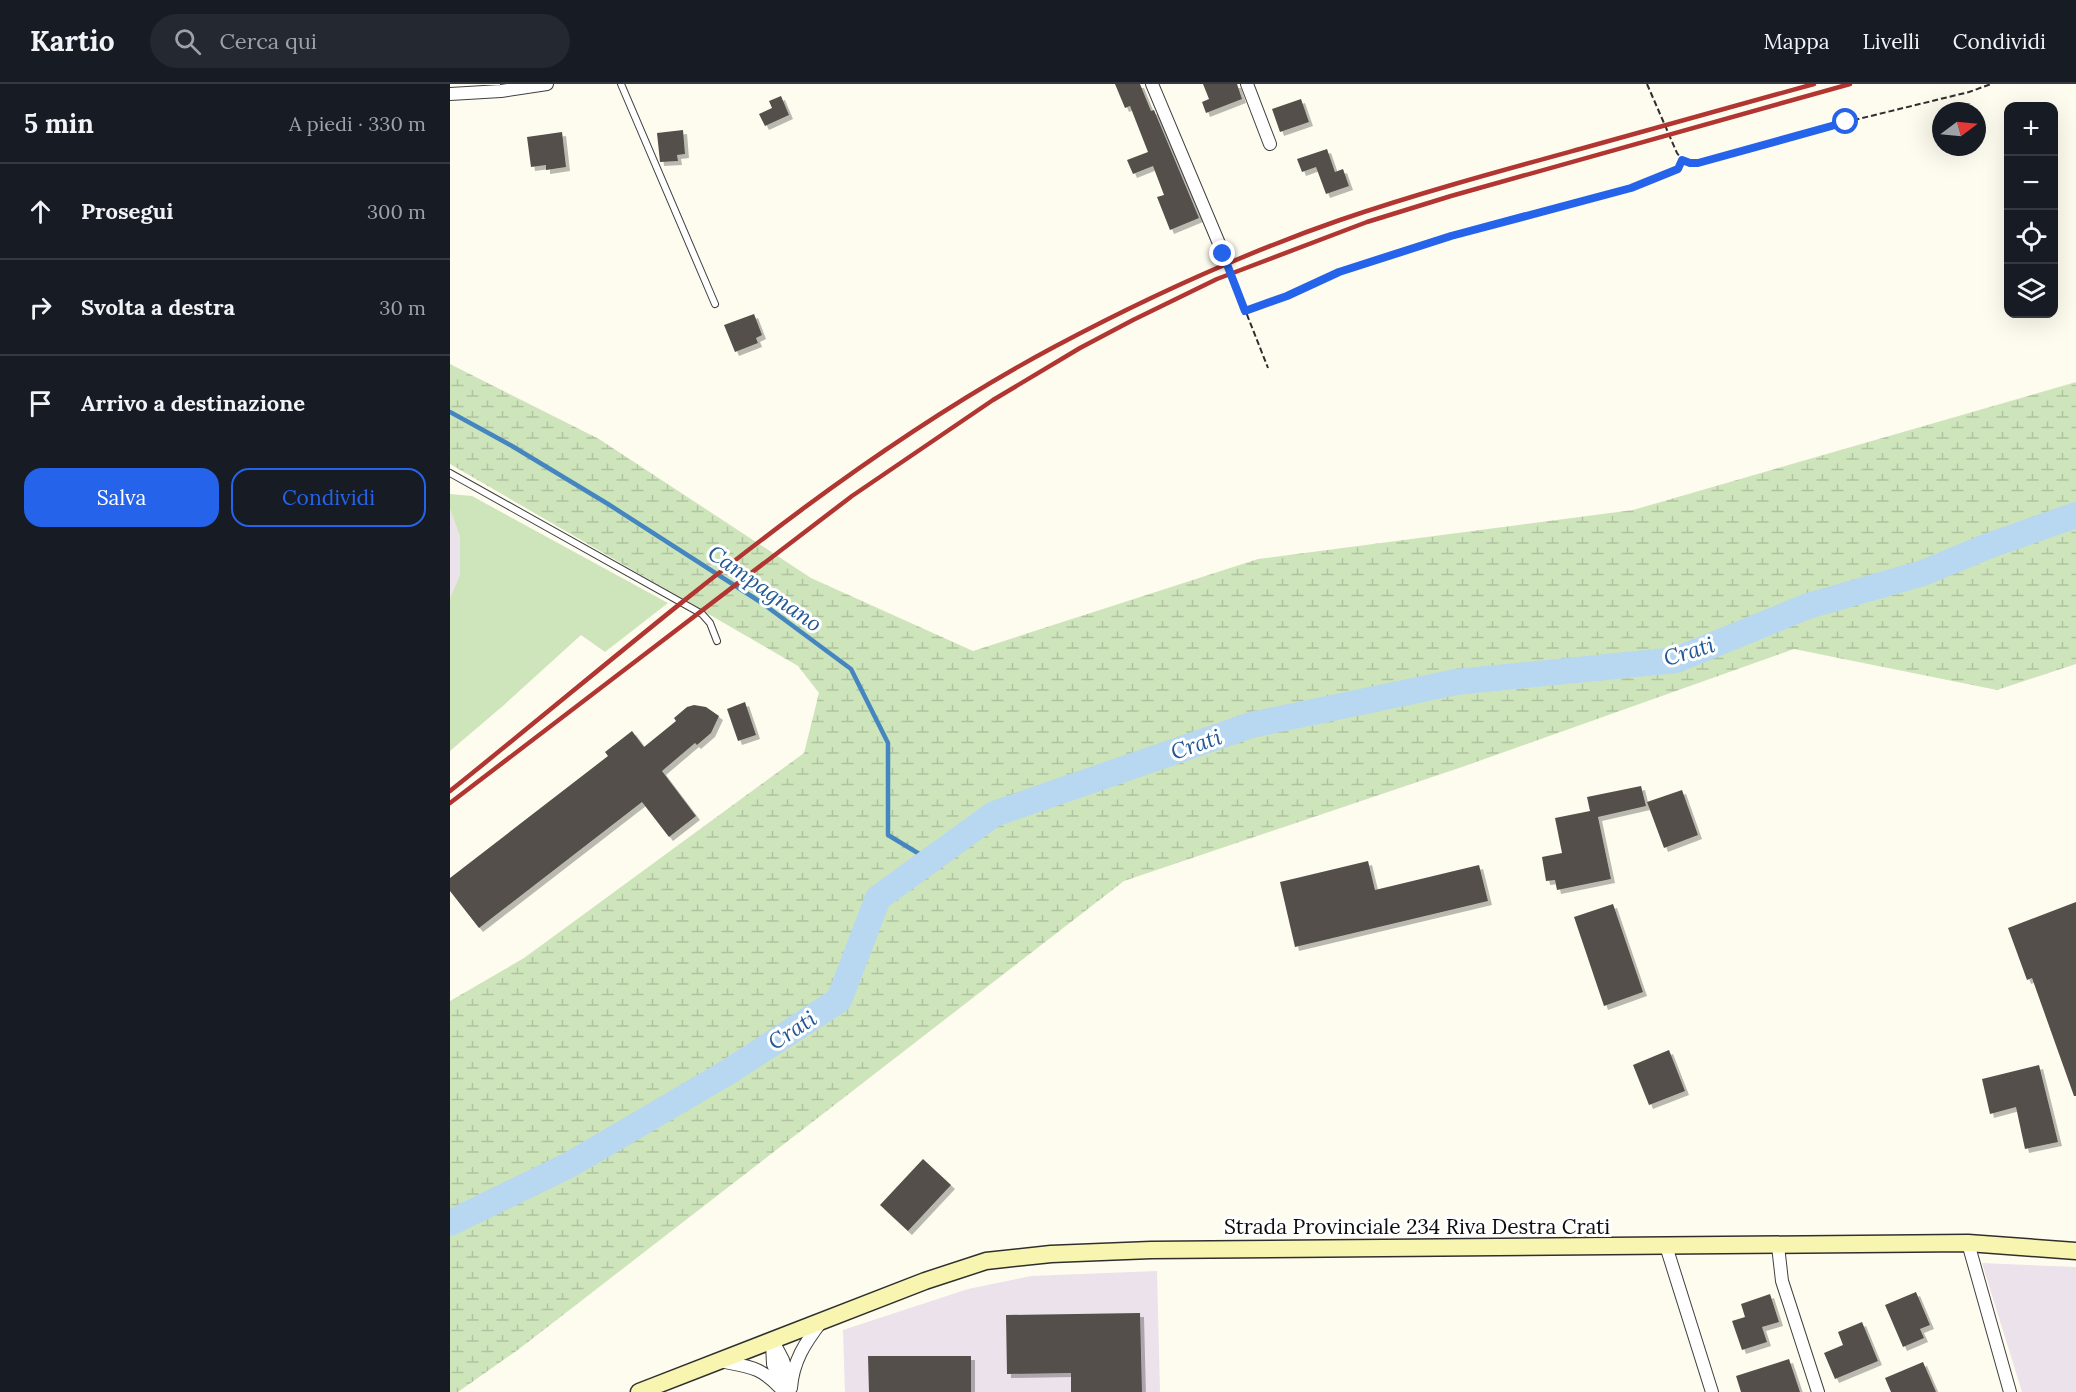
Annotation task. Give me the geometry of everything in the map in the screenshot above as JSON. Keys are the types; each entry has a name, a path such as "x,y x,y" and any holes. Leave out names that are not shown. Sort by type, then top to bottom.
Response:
{"main road":[{"name":"Strada Provinciale 234 Riva Destra Crati","path":"639,1392 935,1277 986,1261 1020,1256 1151,1250 1968,1243 2076,1251"}],"street":[{"path":"450,94 501,91 547,84"},
{"path":"1152,84 1223,254"},
{"path":"1247,84 1270,144"},
{"path":"1968,1243 2010,1392"},
{"path":"1666,1246 1712,1392"},
{"path":"1778,1246 1782,1281 1818,1392"},
{"path":"787,1391 801,1351 823,1320"},
{"path":"772,1340 773,1364 787,1391"},
{"path":"718,1361 756,1368 787,1391"}],"lane":[{"path":"621,84 715,304"},
{"path":"450,473 702,614 710,623 717,641"}],"path":[{"path":"1647,84 1682,160 1690,163 1698,163 1846,122 1969,92 1991,84"},
{"path":"1245,311 1265,305 1350,268 1451,236 1631,188 1678,169 1682,160"},
{"path":"1223,254 1268,368"}],"shaded area":[{"path":"450,509 460,537 460,575 450,598"},
{"path":"1982,1263 2076,1267 2076,1392 2022,1392"},
{"path":"1157,1271 1160,1392 845,1392 843,1330 968,1289 1031,1276"}],"green space":[{"path":"450,364 599,439 811,578 973,651 1258,559 1633,510 2076,382 2076,664 1997,690 1794,649 1462,767 1124,881 519,1349 458,1392 450,1392 450,1001 524,958 804,753 819,693 798,666 450,464"},
{"path":"450,494 472,496 668,603 605,652 581,635 450,751 450,598 460,575 460,537 450,509"}],"building":[{"path":"1115,84 1140,84 1151,111 1154,110 1199,218 1170,230 1157,197 1164,195 1153,166 1133,174 1127,160 1148,152 1130,106 1125,108"},
{"path":"1203,84 1237,84 1242,99 1206,113 1202,102 1209,99"},
{"path":"781,96 789,115 765,126 759,114 772,108 769,101"},
{"path":"1301,99 1309,122 1280,132 1272,109"},
{"path":"683,130 685,154 677,155 678,161 660,162 657,133"},
{"path":"562,132 566,167 546,170 546,165 531,167 527,137"},
{"path":"1327,149 1335,172 1343,169 1349,186 1326,194 1316,167 1302,172 1297,159"},
{"path":"754,314 762,335 756,338 758,343 735,352 724,325"},
{"path":"745,702 756,735 738,741 727,709"},
{"path":"694,705 706,707 719,716 711,733 697,745 695,743 662,771 696,816 669,837 642,802 479,928 450,891 450,878 608,756 605,752 632,731 644,747 676,721 674,718 687,707"},
{"path":"1641,786 1646,806 1598,817 1611,879 1557,890 1555,880 1546,881 1542,857 1562,853 1555,818 1590,811 1587,797"},
{"path":"1682,790 1698,835 1664,848 1647,802"},
{"path":"1368,861 1375,890 1479,865 1488,901 1295,947 1280,882"},
{"path":"2076,902 2076,1096 2074,1096 2032,978 2027,980 2008,928"},
{"path":"1613,904 1643,992 1604,1006 1574,917"},
{"path":"1669,1050 1685,1091 1649,1105 1633,1065"},
{"path":"2039,1065 2058,1142 2025,1149 2016,1107 1990,1114 1982,1079"},
{"path":"923,1159 951,1185 908,1231 880,1205"},
{"path":"1916,1292 1930,1325 1920,1329 1924,1338 1903,1347 1885,1305"},
{"path":"1770,1294 1779,1322 1762,1327 1767,1342 1742,1350 1732,1321 1745,1317 1741,1304"},
{"path":"1140,1313 1142,1392 1071,1392 1071,1373 1007,1374 1006,1315"},
{"path":"1862,1322 1878,1361 1835,1379 1824,1353 1843,1345 1838,1332"},
{"path":"868,1356 971,1356 971,1392 869,1392"},
{"path":"1789,1359 1800,1392 1741,1392 1736,1376"},
{"path":"1923,1362 1936,1392 1891,1392 1885,1378"}],"waterway":[{"name":"Campagnano","path":"450,412 512,446 608,504 762,603 851,669 888,743 888,835 921,855 950,846"},
{"name":"Crati","path":"450,1223 571,1164 728,1072 839,1000 878,898 994,814 1251,725 1456,682 1676,660 1808,606 1923,573 1988,546 2076,515"}],"railway":[{"path":"450,791 669,613 817,498 894,444 973,394 1054,347 1159,294 1231,262 1340,220 1460,183 1814,84"},
{"path":"450,803 852,496 993,400 1080,348 1133,320 1217,279 1367,222 1451,196 1850,84"}],"route":[{"path":"1223,254 1245,311 1287,296 1339,272 1451,236 1631,188 1678,169 1682,160 1698,163 1846,122"}]}
